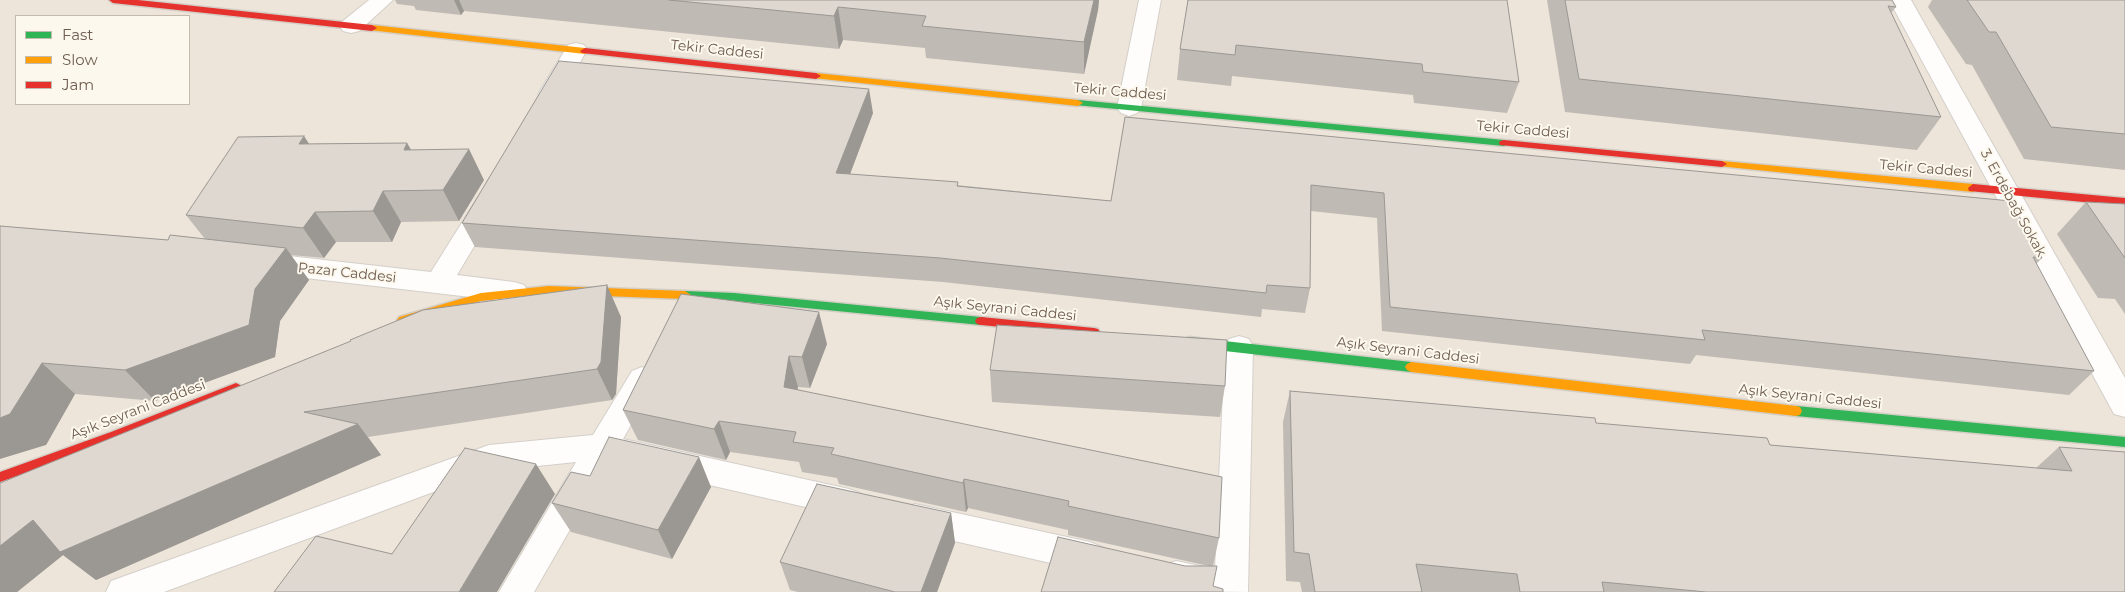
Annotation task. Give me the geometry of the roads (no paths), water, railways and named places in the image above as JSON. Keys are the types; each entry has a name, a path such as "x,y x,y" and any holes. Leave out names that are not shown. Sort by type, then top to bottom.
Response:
{"street":[{"name":"Tekir Caddesi","path":"113,0 1129,108 2125,202"},
{"path":"351,26 382,0"},
{"path":"1129,108 1150,0"},
{"name":"3. Erdebağ Sokak","path":"1900,0 2125,405"},
{"path":"537,117 576,50"},
{"path":"439,284 498,184"},
{"name":"Pazar Caddesi","path":"234,260 516,292"},
{"name":"Aşık Seyrani Caddesi","path":"395,323 446,306 516,292 549,290 744,298 1108,334"},
{"path":"676,321 691,296"},
{"name":"Aşık Seyrani Caddesi","path":"1177,340 1850,417 2125,442"},
{"path":"123,592 489,458 602,447 1231,590 1238,347"},
{"path":"516,592 656,355"},
{"name":"Aşık Seyrani Caddesi","path":"0,478 115,436 244,385"}]}
